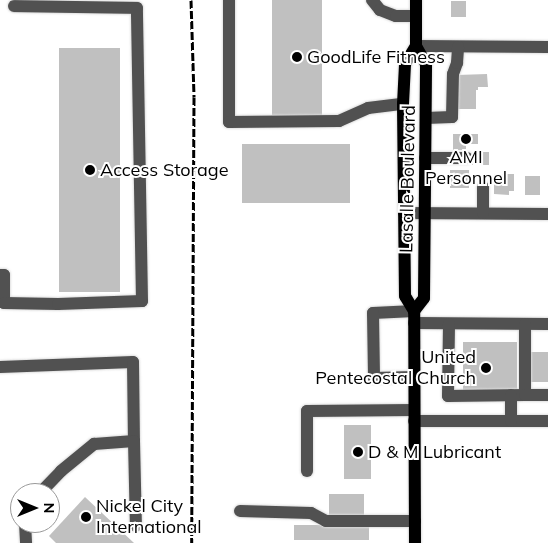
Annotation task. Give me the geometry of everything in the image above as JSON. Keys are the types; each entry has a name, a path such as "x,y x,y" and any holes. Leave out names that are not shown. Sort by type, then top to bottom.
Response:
{"main road":[{"name":"Lasalle Boulevard","path":"414,317 424,298 426,118 426,64 416,46 416,0"},
{"name":"Lasalle Boulevard","path":"415,543 414,317 405,296 403,104 405,64 416,46"}],"street":[{"path":"229,0 229,122 339,121 368,108 403,104"},
{"path":"372,0 380,10 396,16 416,16"},
{"path":"0,275 4,275 4,303 58,304 142,301 136,8 14,6"},
{"path":"416,46 548,47"},
{"path":"426,118 452,117 453,74 457,63 458,46"},
{"path":"425,158 467,158"},
{"path":"483,187 483,213"},
{"path":"404,213 548,214"},
{"path":"414,377 374,378 373,313 414,317 449,324 548,324"},
{"path":"449,324 448,396 548,395"},
{"path":"525,324 525,395"},
{"path":"0,367 133,362 136,526"},
{"path":"511,395 511,421"},
{"path":"307,471 307,411 511,421 548,421"},
{"path":"51,483 94,444 134,441"},
{"path":"240,511 311,513 326,521 415,521"}],"building":[{"name":"GoodLife Fitness","path":"272,0 322,0 322,115 272,115"},
{"path":"451,1 466,1 466,17 451,17"},
{"name":"Access Storage","path":"59,48 120,48 120,292 59,292"},
{"path":"487,74 488,87 478,87 478,90 476,90 476,109 457,109 457,75"},
{"name":"AMI Personnel","path":"453,134 478,134 478,144 466,144 466,150 453,150"},
{"path":"242,144 350,144 350,203 242,203"},
{"path":"472,152 489,152 489,165 472,165"},
{"path":"450,170 469,170 469,188 450,188"},
{"path":"494,174 514,174 514,191 509,191 509,195 494,194"},
{"path":"525,176 540,176 540,195 525,195"},
{"path":"463,342 517,342 517,390 463,390"},
{"path":"530,352 548,352 548,382 530,382"},
{"name":"D & M Lubricant","path":"344,425 371,425 371,479 344,479"},
{"path":"329,494 364,494 364,517 329,517"},
{"name":"Nickel City International","path":"85,497 134,543 56,543 49,536 52,533 60,533 60,524"},
{"path":"294,525 369,525 369,540 294,540"}],"railway":[{"path":"191,0 194,97 192,543"}],"place":[{"name":"GoodLife Fitness","path":"297,57"},
{"name":"AMI Personnel","path":"466,139"},
{"name":"Access Storage","path":"90,170"},
{"name":"United Pentecostal Church","path":"486,368"},
{"name":"D & M Lubricant","path":"358,452"},
{"name":"Nickel City International","path":"86,517"}]}
